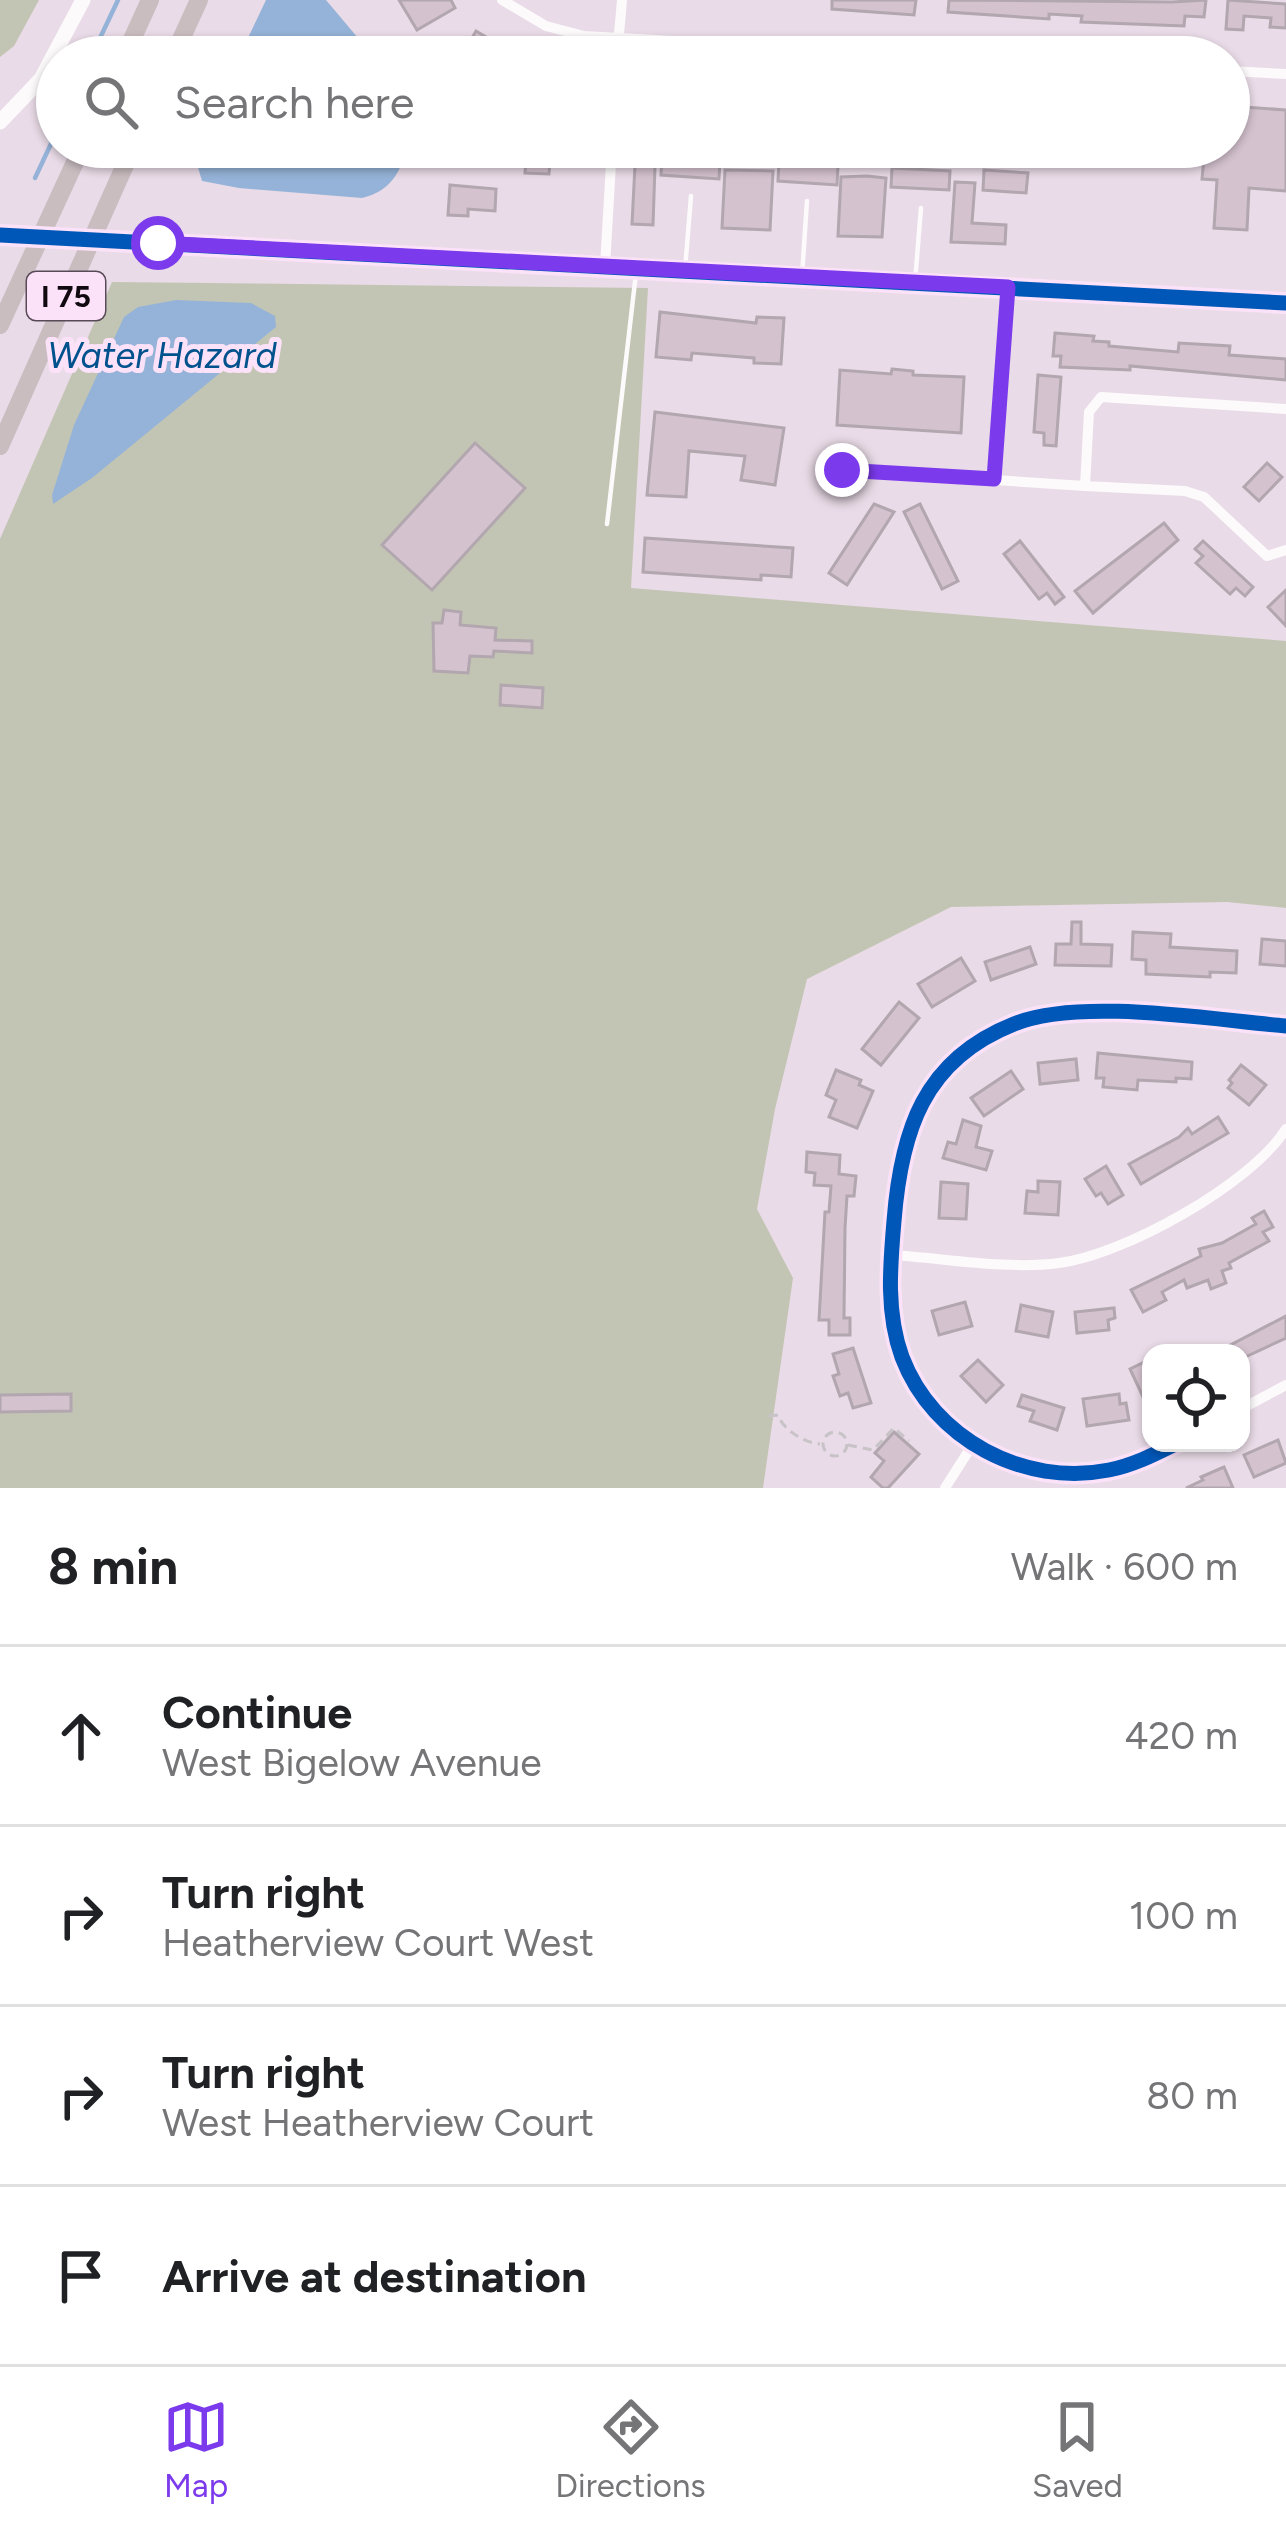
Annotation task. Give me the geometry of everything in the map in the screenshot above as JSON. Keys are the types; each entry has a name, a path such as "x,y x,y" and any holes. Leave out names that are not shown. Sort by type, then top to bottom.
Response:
{"highway":[{"path":"134,36 150,0"},
{"path":"183,36 199,0"},
{"name":"I 75","path":"0,325 72,168"},
{"name":"I 75","path":"0,446 124,168"}],"main road":[{"path":"64,36 83,0"},
{"path":"0,122 36,84"}],"street":[{"path":"502,0 545,26 592,36"},
{"path":"618,36 622,0"},
{"path":"1250,72 1286,74"},
{"path":"605,266 611,168"},
{"path":"0,235 1286,303"},
{"path":"994,479 1008,287"},
{"path":"1084,486 1089,412 1101,397 1286,409"},
{"path":"842,470 1195,493 1213,502 1267,556 1286,550"},
{"path":"1158,1452 1130,1465 1072,1474 1013,1464 974,1444 932,1406 902,1357 890,1298 898,1178 913,1119 947,1068 996,1032 1034,1017 1084,1011 1286,1026"},
{"path":"891,1255 1052,1264 1101,1253 1235,1182 1266,1156 1286,1129"},
{"path":"1250,1404 1286,1385"},
{"path":"945,1488 974,1444"}],"lane":[{"path":"685,270 691,196"},
{"path":"802,276 807,201"},
{"path":"915,282 921,208"},
{"path":"607,524 637,268"}],"path":[{"path":"770,1416 778,1415 782,1425 811,1443 822,1444 837,1458 843,1455 847,1436 835,1431 822,1444"},
{"path":"845,1444 873,1450 894,1428 909,1441"}],"green space":[{"path":"0,0 39,0 14,46 0,57"},
{"path":"112,282 648,288 631,588 1286,641 1286,908 1227,902 951,907 807,979 775,1109 757,1209 793,1278 763,1488 0,1488 0,539"}],"water":[{"path":"266,0 326,0 356,36 249,36"},
{"path":"198,168 399,168 380,191 362,198 202,181"},
{"name":"Water Hazard","path":"176,300 251,303 275,316 276,327 92,478 53,504 74,425 124,317 138,307"}],"building":[{"path":"399,0 451,0 455,8 417,30"},
{"path":"832,0 916,0 914,15 832,9"},
{"path":"949,0 1206,0 1204,17 1185,16 1184,26 1081,22 1082,16 1049,14 1049,19 948,12"},
{"path":"1228,0 1286,4 1286,28 1270,27 1271,18 1244,16 1243,30 1226,29"},
{"path":"1250,107 1286,110 1286,191 1249,188 1247,230 1214,228 1217,180 1202,179 1203,168 1250,168"},
{"path":"525,168 549,168 549,174 525,173"},
{"path":"635,168 655,168 653,225 632,224"},
{"path":"661,168 720,168 719,179 661,175"},
{"path":"779,168 838,168 837,185 778,181"},
{"path":"892,168 950,171 949,190 891,187"},
{"path":"725,170 773,171 770,230 722,228"},
{"path":"984,170 1028,173 1026,193 983,190"},
{"path":"841,177 886,178 882,237 838,236"},
{"path":"955,182 975,183 972,223 1006,225 1005,244 951,242"},
{"path":"450,185 496,189 495,211 468,209 468,216 448,215"},
{"path":"660,312 756,323 757,317 784,318 781,364 692,353 691,360 656,357"},
{"path":"1055,333 1094,336 1093,341 1109,342 1109,346 1178,352 1179,343 1230,346 1229,355 1286,359 1286,380 1130,366 1130,370 1060,367 1061,356 1053,356"},
{"path":"892,369 913,371 913,375 964,377 961,433 837,425 840,370 891,374"},
{"path":"1038,375 1061,377 1056,446 1044,445 1044,433 1034,432"},
{"path":"655,412 784,428 775,485 741,480 745,456 689,451 686,497 647,495"},
{"path":"475,443 525,488 432,590 382,545"},
{"path":"1267,463 1282,477 1259,501 1244,487"},
{"path":"874,504 894,512 847,585 829,573"},
{"path":"920,504 958,581 942,589 904,512"},
{"path":"1164,523 1178,540 1093,613 1075,591"},
{"path":"645,538 793,548 791,577 761,575 761,580 643,572"},
{"path":"1020,541 1064,597 1055,604 1047,593 1039,599 1004,554"},
{"path":"1203,541 1253,587 1245,596 1236,588 1230,594 1196,563 1203,556 1195,549"},
{"path":"1286,590 1286,626 1268,607"},
{"path":"444,610 461,612 460,625 496,628 495,640 532,641 532,653 494,651 493,657 470,656 468,673 434,671 433,623 442,623"},
{"path":"501,685 543,688 542,708 500,705"},
{"path":"1072,922 1081,922 1081,944 1112,945 1111,966 1055,965 1056,944 1071,944"},
{"path":"1133,932 1171,934 1170,947 1237,951 1236,973 1210,972 1210,977 1146,974 1146,960 1132,959"},
{"path":"1262,939 1286,941 1286,966 1260,964"},
{"path":"1030,947 1036,964 991,980 985,962"},
{"path":"961,958 975,981 932,1007 918,984"},
{"path":"899,1002 919,1018 881,1065 862,1049"},
{"path":"1098,1053 1192,1062 1191,1079 1138,1080 1137,1090 1103,1087 1104,1078 1096,1078"},
{"path":"1076,1059 1078,1080 1040,1084 1038,1063"},
{"path":"1241,1065 1266,1085 1249,1105 1228,1088"},
{"path":"836,1070 861,1080 859,1085 873,1091 857,1128 829,1117 836,1100 826,1095"},
{"path":"1011,1071 1023,1089 984,1116 971,1098"},
{"path":"1218,1117 1228,1133 1141,1184 1129,1164 1188,1128 1192,1134"},
{"path":"963,1120 981,1126 976,1147 992,1151 986,1170 943,1158 948,1142 956,1144"},
{"path":"807,1152 840,1155 839,1174 856,1176 854,1196 847,1196 845,1228 844,1318 850,1318 850,1335 829,1335 829,1320 819,1320 825,1212 829,1212 831,1186 814,1185 815,1173 806,1172"},
{"path":"1106,1166 1123,1195 1108,1204 1085,1179"},
{"path":"1038,1181 1060,1182 1058,1215 1025,1213 1027,1191 1038,1192"},
{"path":"941,1182 968,1184 966,1219 939,1218"},
{"path":"1264,1211 1273,1227 1263,1232 1269,1241 1229,1263 1231,1268 1222,1271 1226,1283 1211,1289 1208,1280 1187,1288 1184,1280 1162,1292 1166,1300 1143,1312 1131,1290 1201,1256 1199,1249 1222,1243 1256,1224 1252,1218"},
{"path":"965,1302 972,1326 939,1335 932,1311"},
{"path":"1021,1305 1053,1312 1048,1337 1016,1331"},
{"path":"1114,1308 1109,1330 1077,1333 1075,1312"},
{"path":"1286,1316 1286,1338 1250,1355 1250,1344 1232,1344"},
{"path":"853,1348 871,1403 853,1408 848,1393 840,1396 833,1376 839,1374 833,1354"},
{"path":"978,1360 1003,1385 986,1402 961,1376"},
{"path":"1142,1363 1142,1395 1130,1369"},
{"path":"71,1394 71,1411 0,1412 0,1395"},
{"path":"1119,1394 1129,1420 1087,1426 1083,1399"},
{"path":"1022,1395 1064,1408 1057,1430 1030,1421 1034,1411 1018,1406"},
{"path":"894,1432 919,1454 883,1488 871,1477 884,1461 875,1453"},
{"path":"1278,1440 1286,1463 1254,1477 1244,1455"},
{"path":"1224,1467 1233,1488 1186,1488 1203,1480 1201,1477"}],"waterway":[{"path":"101,36 118,0"},
{"path":"35,178 40,168"}],"cycle path":[{"path":"0,235 1286,303"},
{"path":"1158,1452 1109,1470 1045,1471 985,1451 935,1412 902,1357 893,1324 891,1255 897,1188 911,1129 922,1103 958,1057 983,1039 1041,1016 1109,1011 1286,1026"}],"route":[{"path":"158,243 1008,287 994,479 842,470"}]}
